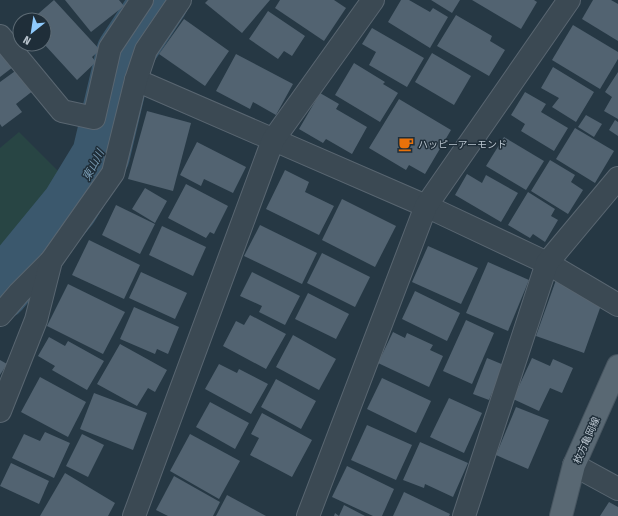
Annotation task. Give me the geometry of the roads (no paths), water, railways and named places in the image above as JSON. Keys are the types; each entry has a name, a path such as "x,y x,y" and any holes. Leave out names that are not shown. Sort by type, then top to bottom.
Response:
{"main road":[{"name":"枚方亀岡線","path":"561,516 574,465 618,366"}],"street":[{"path":"0,36 62,111 94,118 110,48 142,0"},
{"path":"0,315 19,293 51,261 113,173 136,80 146,50 180,0"},
{"path":"134,516 273,140 373,0"},
{"path":"308,516 426,206 569,0"},
{"path":"136,80 426,206 547,263 618,305"},
{"path":"464,516 547,263 618,178"},
{"path":"0,411 36,320 51,261"},
{"path":"574,465 618,489"}],"waterway":[{"name":"東山川","path":"0,291 70,206 101,155 125,53 160,0"}],"place":[{"name":"ハッピーアーモンド","path":"406,144"}]}
